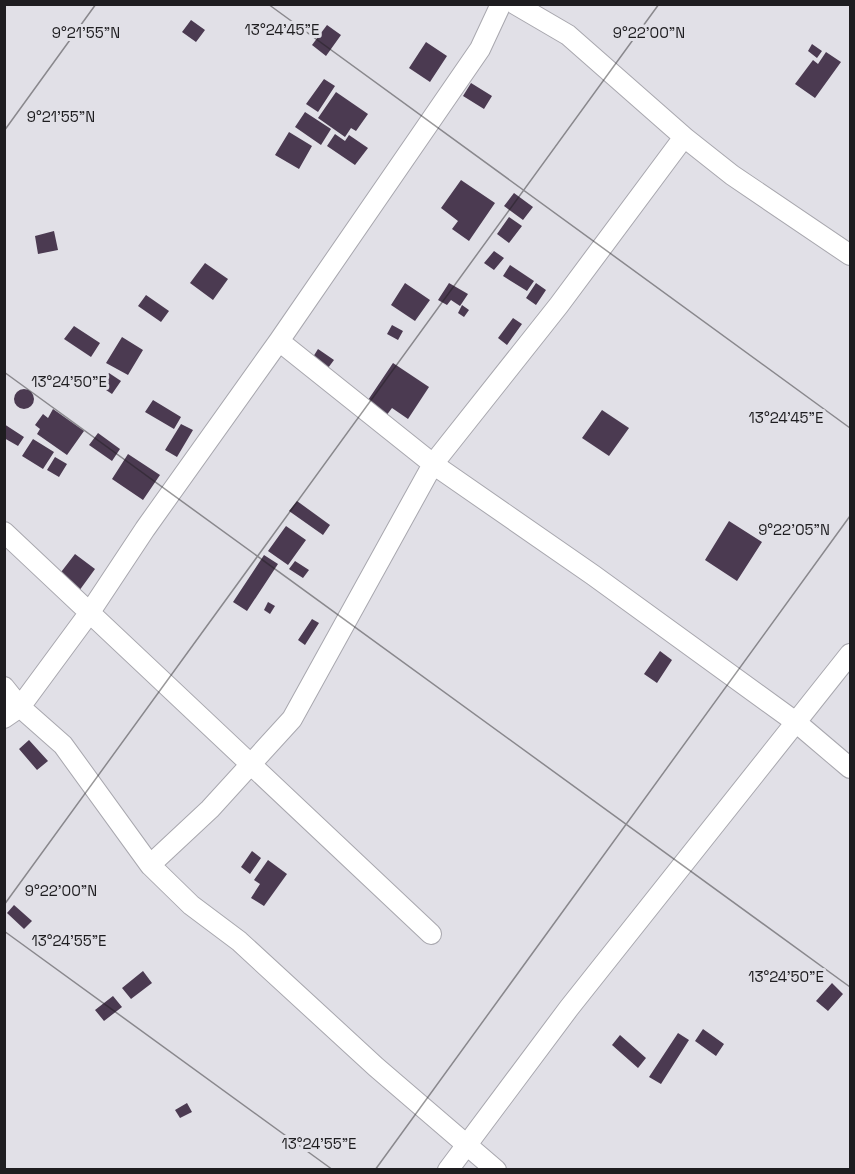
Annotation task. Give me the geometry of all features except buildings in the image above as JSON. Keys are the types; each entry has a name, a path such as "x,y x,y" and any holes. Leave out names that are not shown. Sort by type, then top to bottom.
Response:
{"street":[{"path":"13,713 90,612 145,529 279,341 480,49 501,4"},
{"path":"515,4 568,35 684,137 732,175 850,255"},
{"path":"150,865 210,809 292,719 433,464 559,305 684,137"},
{"path":"279,341 433,464 544,539 797,723 850,768"},
{"path":"4,532 431,934"},
{"path":"448,1170 569,1008 850,654"},
{"path":"4,687 13,713 63,745 150,865 191,905 240,941 376,1067 496,1170"}]}
